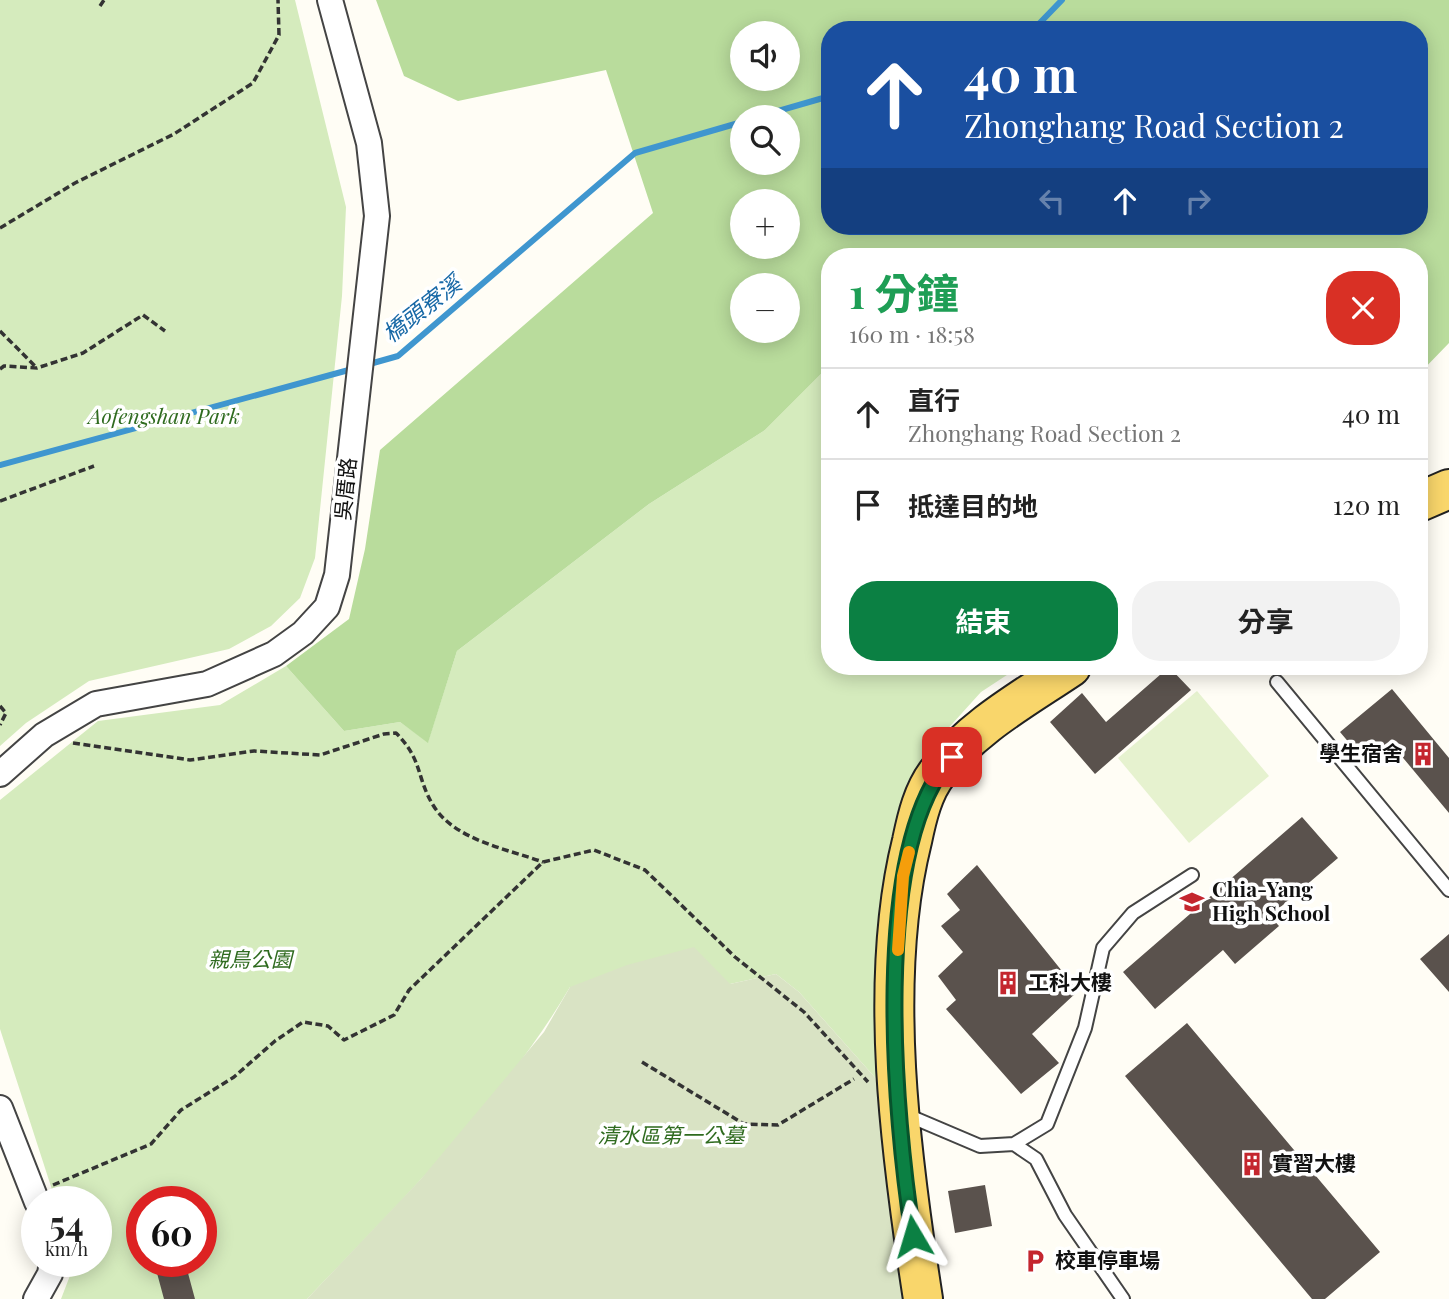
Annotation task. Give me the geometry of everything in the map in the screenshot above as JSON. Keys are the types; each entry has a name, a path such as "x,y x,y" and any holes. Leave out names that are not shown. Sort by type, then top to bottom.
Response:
{"main road":[{"path":"1428,498 1449,489"},
{"path":"922,1299 910,1215 893,1016 903,876 920,808 937,773 967,740 1060,675"}],"street":[{"name":"吳厝路","path":"0,774 44,735 96,704 207,684 263,659 303,633 327,607 337,575 377,216 369,143 330,0"},
{"path":"0,1108 30,1186"},
{"path":"36,1299 48,1277"}],"lane":[{"path":"1277,682 1449,890"},
{"path":"900,1112 980,1146 1014,1144 1047,1124 1084,1028 1102,948 1133,913 1192,874"},
{"path":"1014,1144 1036,1159 1065,1215 1123,1299"}],"path":[{"path":"100,6 104,0"},
{"path":"0,228 75,183 174,134 253,83 279,35 278,0"},
{"path":"0,369 4,366 37,368 83,353 143,315 165,331"},
{"path":"0,331 37,368"},
{"path":"0,501 94,467"},
{"path":"0,706 6,713 0,725"},
{"path":"44,735 72,743 190,760 254,751 320,755 384,734 396,733 412,749 433,805 454,829 543,862"},
{"path":"61,1186 151,1144 181,1110 234,1077 275,1041 303,1022 328,1026 344,1040 394,1015 409,990 543,862 594,850 645,870 736,957 804,1012 900,1112"},
{"path":"642,1062 744,1124 778,1125 854,1079"}],"green space":[{"name":"Aofengshan Park","path":"0,0 295,0 346,207 342,296 315,558 300,598 271,626 229,649 89,681 26,723 0,746"},
{"path":"376,0 1449,0 1449,343 1428,365 1428,248 821,248 821,374 765,430 649,504 457,651 428,743 400,722 344,731 286,666 349,619 365,549 380,450 653,213 606,70 458,101 404,76"},
{"name":"親鳥公園","path":"821,374 821,675 1007,675 981,692 925,754 901,828 879,1082 799,992 776,974 730,984 570,987 514,1070 482,1111 307,1299 61,1299 69,1277 112,1277 112,1186 51,1186 0,1029 0,800 98,721 220,705 286,666 344,731 400,722 428,742 457,651 649,504 765,430"},
{"path":"1197,691 1269,776 1189,843 1118,758"},
{"name":"清水區第一公墓","path":"694,947 730,984 776,974 799,992 879,1082 907,1299 307,1299 421,1179 544,1032 570,987 627,965"}],"building":[{"path":"1160,675 1177,675 1191,690 1095,774 1050,722 1082,693 1106,722"},
{"name":"學生宿舍","path":"1392,689 1449,758 1449,813 1394,747 1378,761 1364,744 1356,751 1340,732"},
{"path":"1302,817 1338,858 1270,916 1279,926 1235,964 1223,950 1155,1009 1123,972"},
{"name":"工科大樓","path":"977,865 1078,991 1032,1034 1059,1063 1021,1094 946,1009 956,1000 938,976 963,952 941,926 960,910 947,894"},
{"path":"1449,934 1449,992 1420,959"},
{"name":"實習大樓","path":"1187,1023 1380,1252 1325,1299 1312,1299 1125,1076"},
{"path":"985,1185 992,1226 955,1233 948,1191"},
{"path":"158,1277 189,1277 195,1299 164,1299"}],"waterway":[{"name":"橋頭寮溪","path":"1042,21 1062,0"},
{"name":"橋頭寮溪","path":"799,105 821,99"},
{"name":"橋頭寮溪","path":"366,365 398,356 635,153 730,125"},
{"name":"橋頭寮溪","path":"0,465 356,368"}],"slow traffic":[{"path":"898,950 903,876 909,852"}],"place":[{"name":"學生宿舍","path":"1423,754"},
{"name":"Chia-Yang High School","path":"1192,902"},
{"name":"工科大樓","path":"1008,983"},
{"name":"實習大樓","path":"1252,1164"},
{"name":"校車停車場","path":"1035,1261"}],"route":[{"path":"913,1236 893,1016 903,876 920,808 937,773 952,757"}]}
